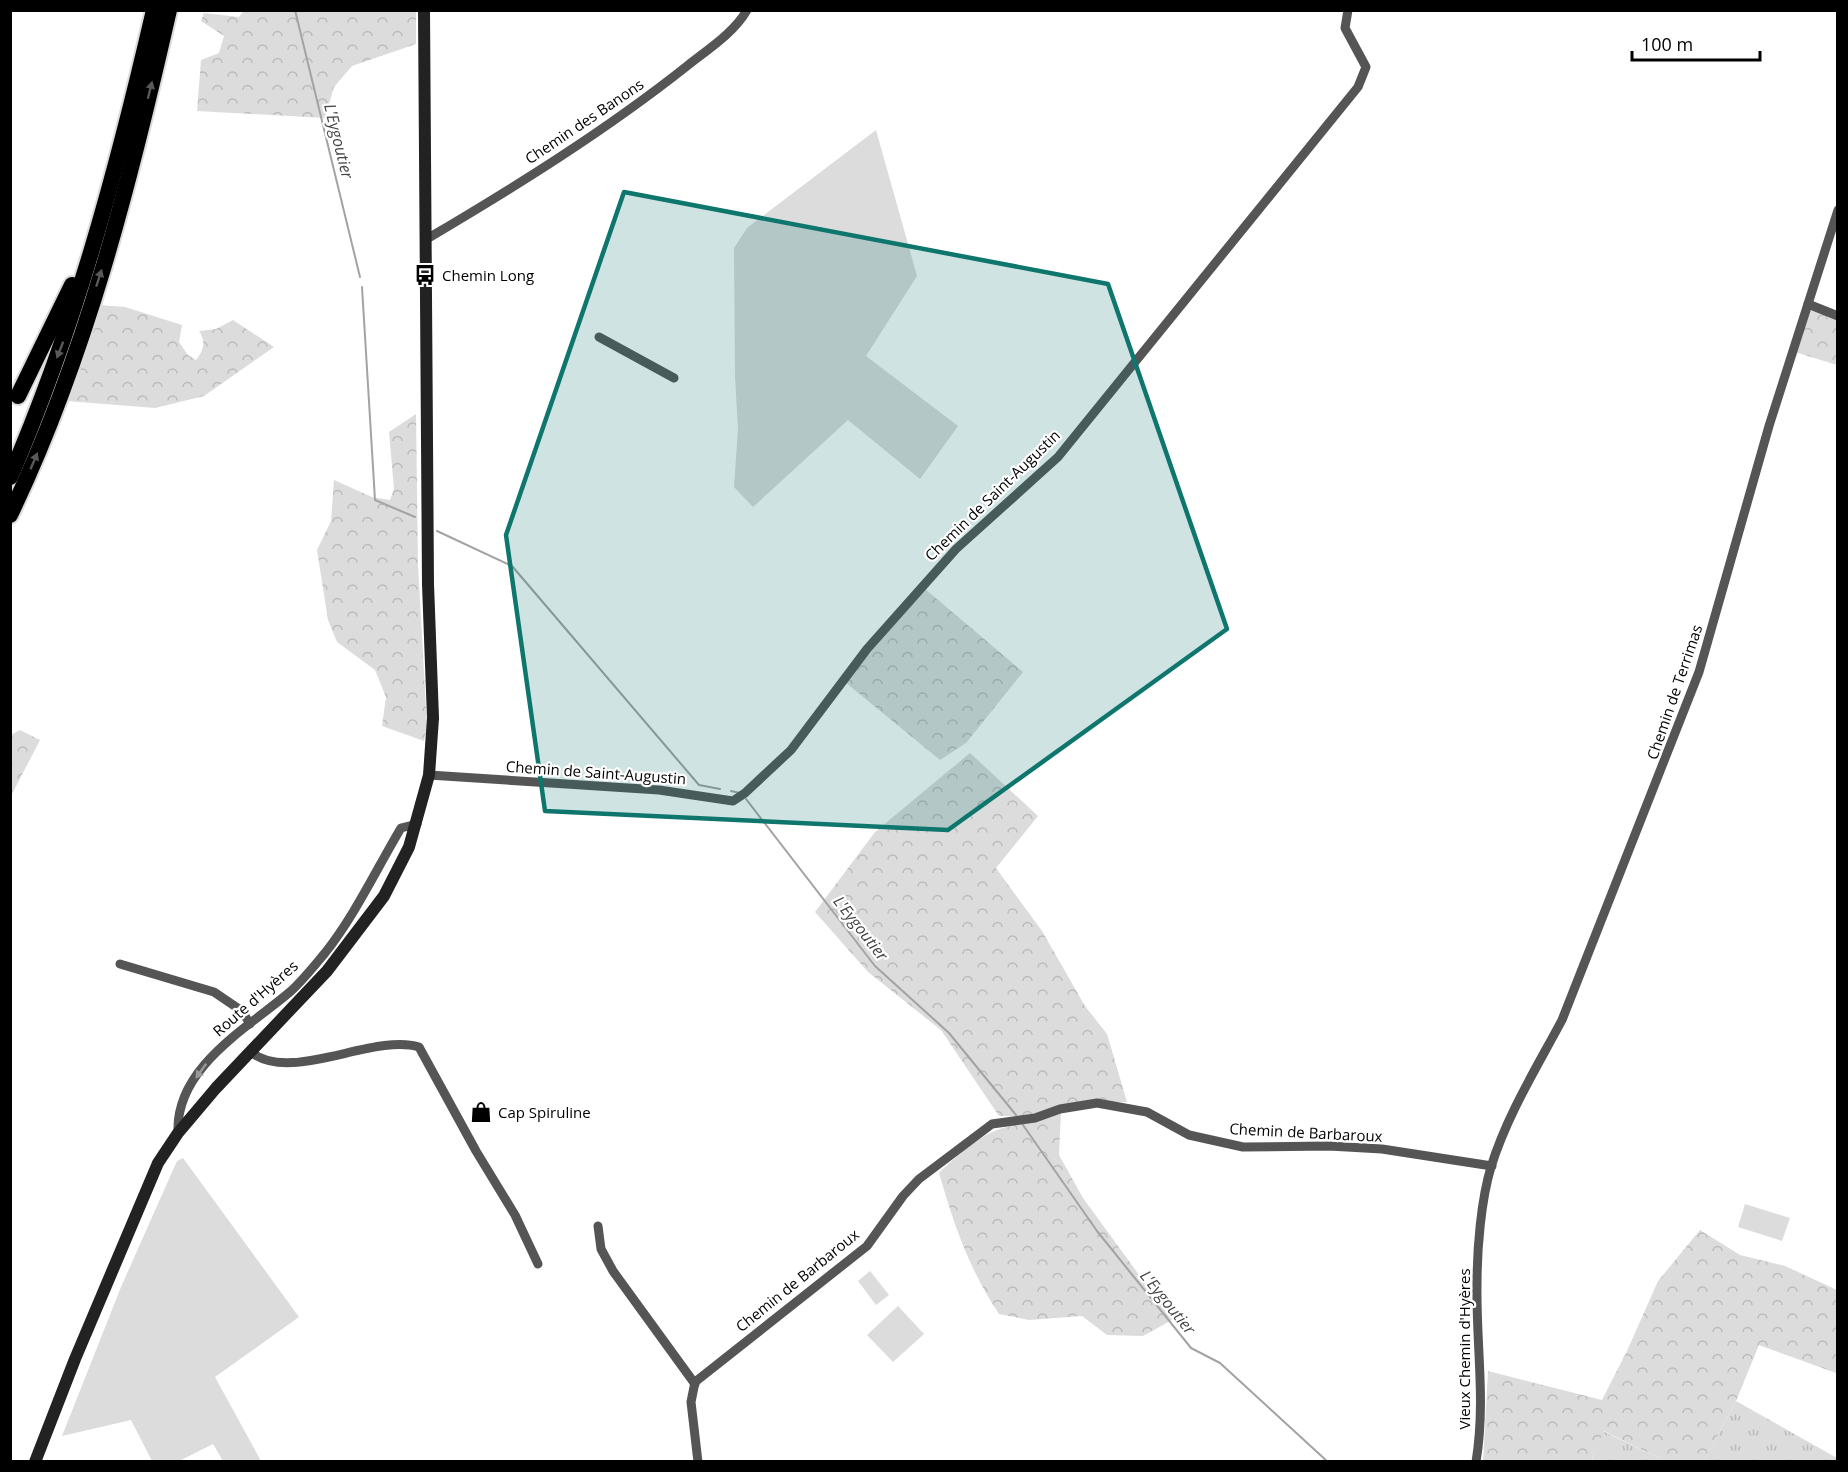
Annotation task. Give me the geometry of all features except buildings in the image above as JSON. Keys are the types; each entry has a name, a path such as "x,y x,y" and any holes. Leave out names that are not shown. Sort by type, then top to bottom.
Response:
{"highway":[{"path":"10,477 70,326 117,160 154,10"},
{"path":"10,515 49,425 116,225 169,10"},
{"path":"18,396 62,309 117,160"}],"main road":[{"path":"417,824 429,775 433,718 428,584 424,10"},
{"name":"Route d'Hyères","path":"35,1461 131,1222 159,1163 178,1132 321,978 371,916 399,871 417,824"}],"street":[{"name":"Chemin des Banons","path":"425,240 568,151 652,94 708,49 742,18 747,10"},
{"name":"Chemin de Saint-Augustin","path":"429,775 659,790 733,801 745,793 791,750 867,648 943,562 991,514 1058,457 1358,87 1366,67 1345,28 1348,10"},
{"name":"Chemin de Terrimas","path":"1491,1166 1531,1073 1562,1020 1699,672 1838,210"},
{"path":"1808,304 1838,316"},
{"path":"599,337 674,378"},
{"name":"Route d'Hyères","path":"178,1132 177,1115 204,1066 217,1051 291,990 324,954 355,910 401,828 417,824"},
{"path":"120,964 214,992 242,1011 250,1024"},
{"path":"251,1052 257,1056 291,1063 396,1043 419,1047 476,1151 515,1215 538,1264"},
{"name":"Chemin de Barbaroux","path":"694,1384 727,1355 866,1247 903,1196 919,1179 992,1124 1035,1118 1060,1109 1097,1103 1147,1112 1189,1135 1243,1147 1329,1146 1382,1149 1491,1166"},
{"name":"Vieux Chemin d'Hyères","path":"1476,1461 1482,1426 1477,1281 1484,1205 1491,1166"},
{"path":"598,1226 601,1249 612,1270 694,1384 691,1402 698,1461"}],"highlighted area":[{"path":"624,192 1108,284 1227,629 948,830 545,811 506,535"}],"green space":[{"path":"244,10 416,11 416,44 352,66 334,87 325,118 197,111 201,60 219,53 224,36 201,21 204,13 239,17"},
{"path":"876,130 917,276 866,356 958,426 920,479 848,420 753,507 734,487 738,429 735,376 734,248 747,228"},
{"path":"99,305 125,307 182,325 179,342 188,355 196,360 203,346 203,338 199,331 216,329 233,320 274,347 204,396 155,408 67,401"},
{"path":"1810,306 1837,318 1837,365 1795,352"},
{"path":"416,414 418,565 427,726 424,741 382,726 386,697 375,670 337,642 328,620 317,550 331,521 334,480 372,497 390,500 394,489 389,432"},
{"path":"924,588 1023,672 966,743 940,760 845,682"},
{"path":"20,730 40,740 11,796 11,735"},
{"path":"970,753 1038,816 996,868 1042,931 1085,1006 1107,1034 1127,1102 1069,1104 1028,1116 999,1116 941,1030 868,972 815,912 875,832"},
{"path":"1061,1113 1059,1155 1083,1198 1172,1320 1143,1336 1107,1335 1082,1316 1029,1320 999,1314 979,1280 950,1211 939,1173 962,1152 996,1130"},
{"path":"183,1158 299,1317 215,1377 261,1461 223,1461 213,1444 179,1461 152,1461 131,1420 62,1436 121,1287 177,1161"},
{"path":"1745,1204 1790,1218 1782,1241 1738,1227"},
{"path":"1700,1230 1740,1255 1785,1266 1837,1290 1836,1373 1759,1345 1736,1401 1704,1461 1665,1461 1604,1431 1591,1461 1483,1461 1488,1371 1602,1400 1658,1281"},
{"path":"870,1271 889,1295 876,1305 858,1281"},
{"path":"898,1306 924,1334 893,1362 867,1335"},
{"path":"1736,1401 1837,1458 1837,1461 1704,1461"},
{"path":"1603,1431 1665,1461 1591,1462"}],"waterway":[{"name":"L'Eygoutier","path":"295,10 360,277"},
{"name":"L'Eygoutier","path":"362,287 375,500 415,517"},
{"name":"L'Eygoutier","path":"437,531 512,566 699,785 720,789"},
{"name":"L'Eygoutier","path":"731,791 740,793"},
{"name":"L'Eygoutier","path":"746,799 875,966 949,1033 1016,1115"},
{"name":"L'Eygoutier","path":"1023,1125 1097,1231 1191,1348 1220,1363 1328,1462"}],"place":[{"name":"Chemin Long","path":"425,275"},
{"name":"Cap Spiruline","path":"481,1112"}]}
